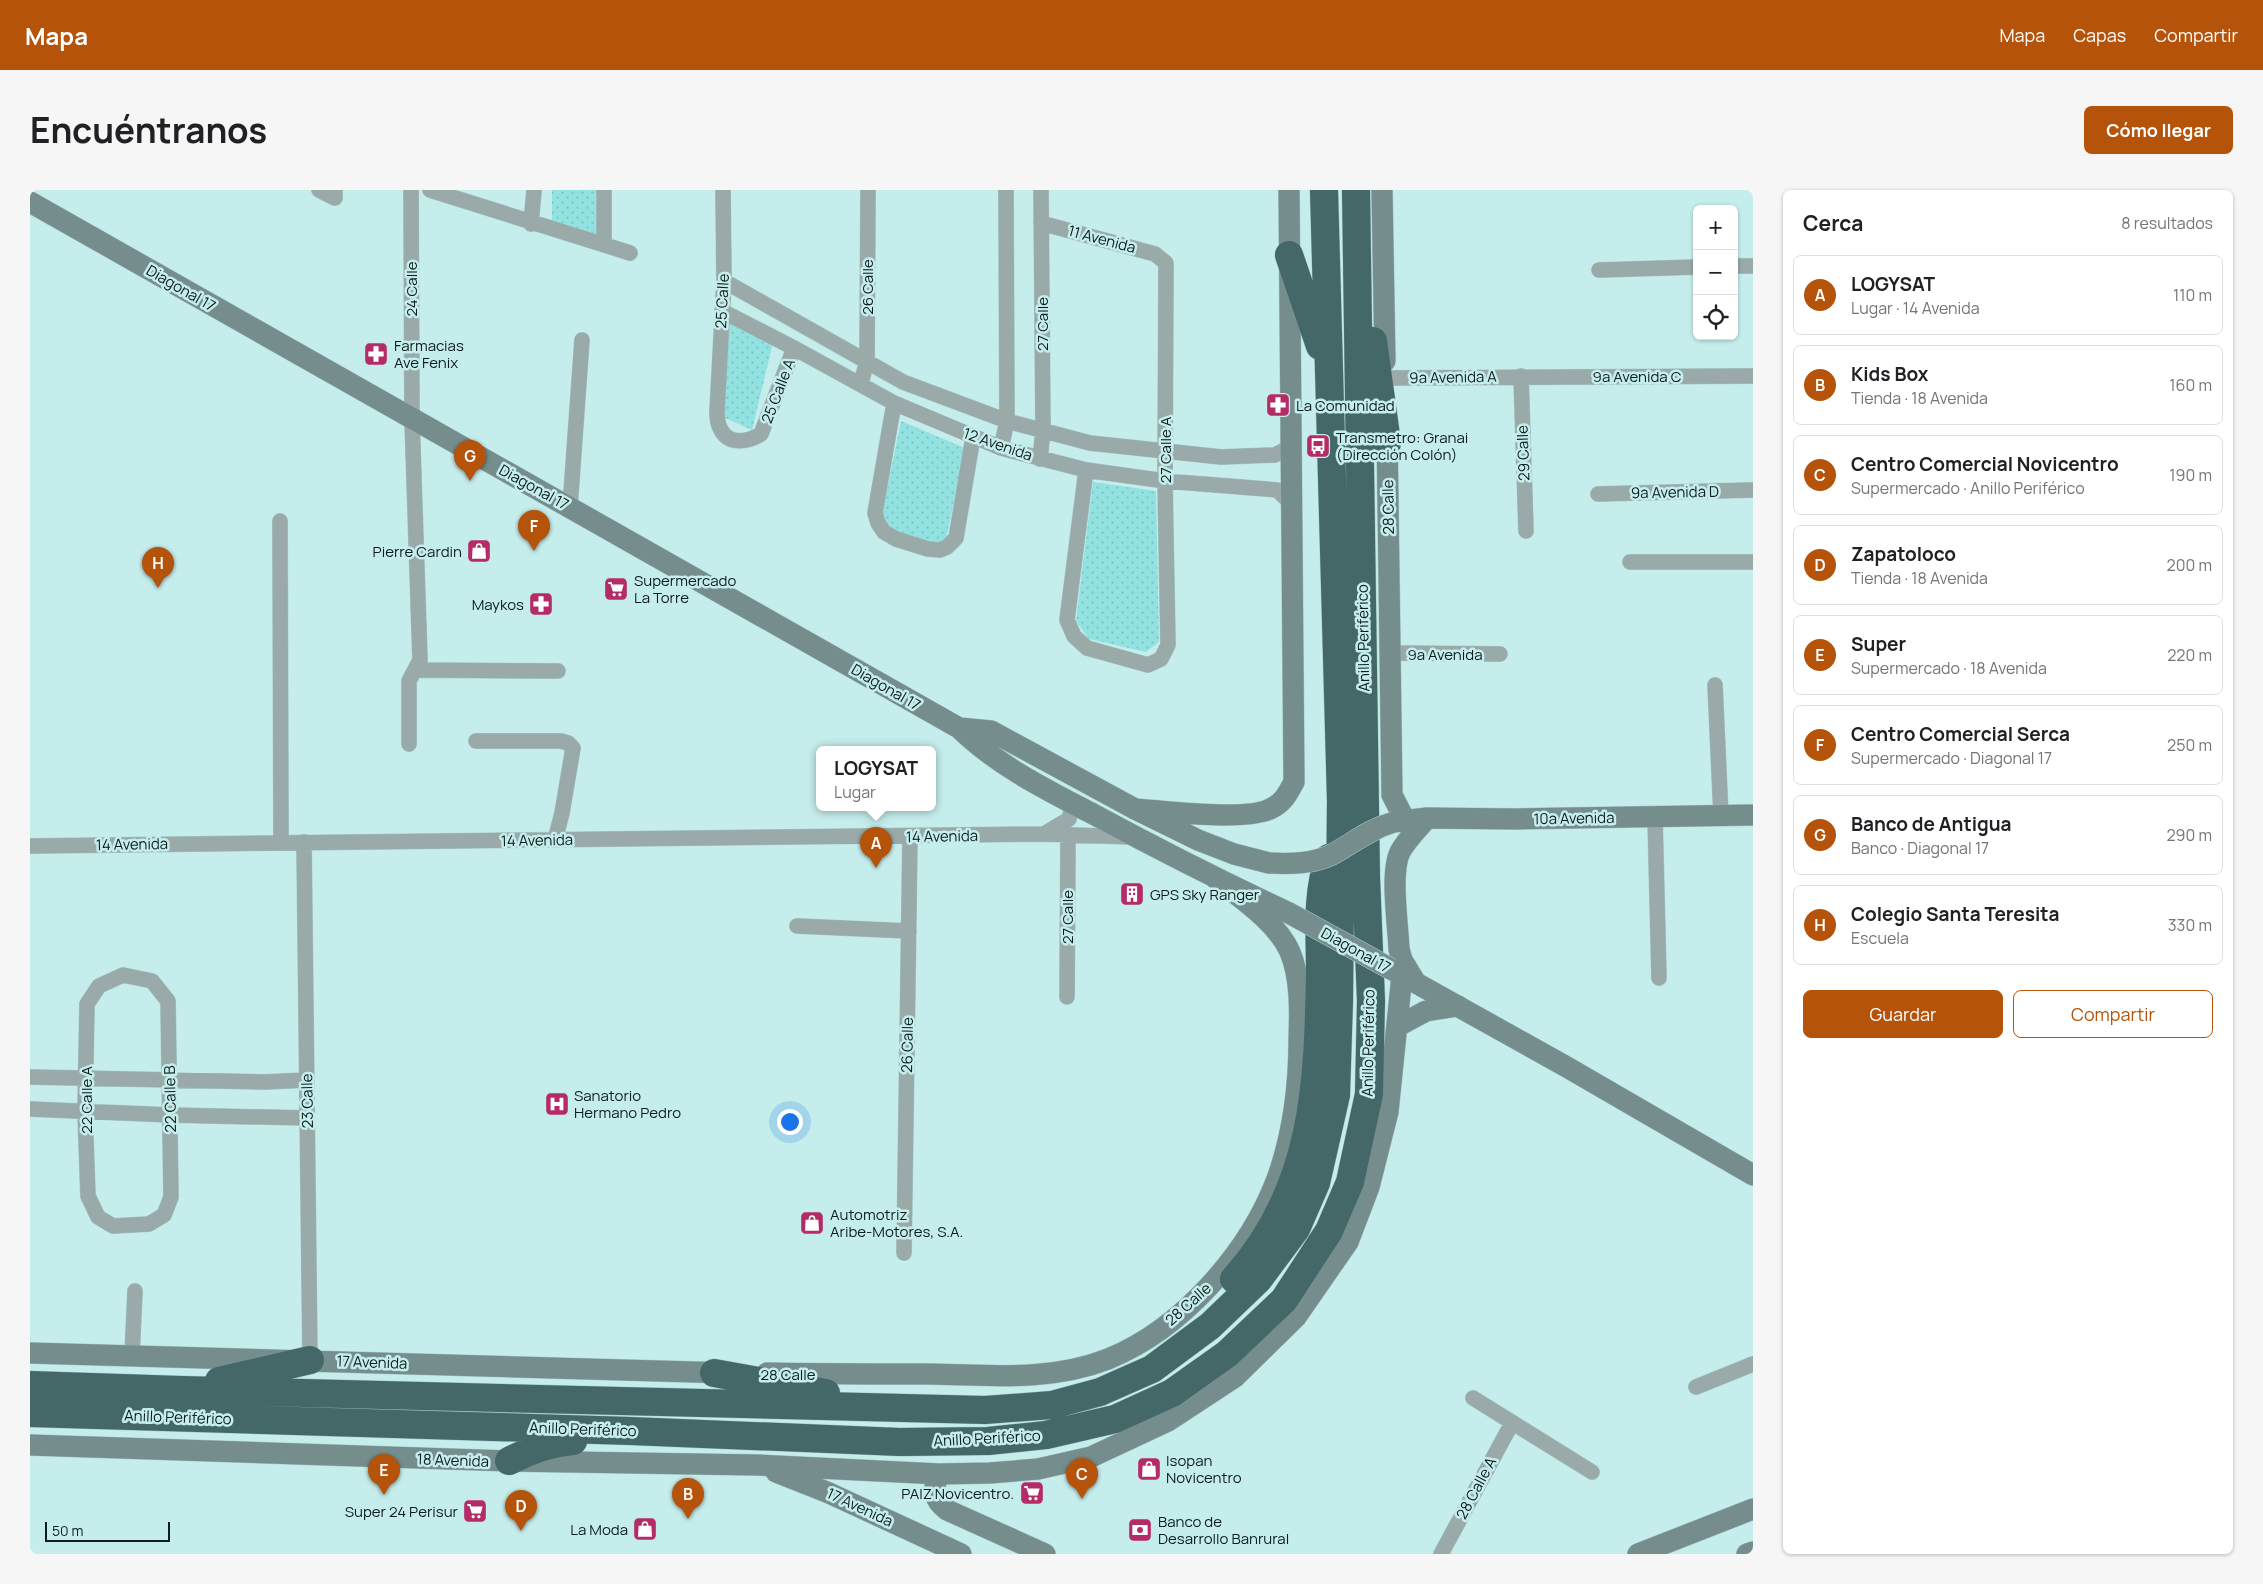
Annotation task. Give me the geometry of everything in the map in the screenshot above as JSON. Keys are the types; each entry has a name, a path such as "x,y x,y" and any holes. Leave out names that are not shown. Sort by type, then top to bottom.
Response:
{"highway":[{"name":"Anillo Periférico","path":"30,1385 985,1410 1052,1405 1100,1392 1152,1369 1210,1326 1258,1280 1296,1229 1316,1183 1336,1095 1340,1001 1341,800 1324,190"},
{"name":"Anillo Periférico","path":"30,1413 631,1431 900,1442 988,1441 1046,1435 1115,1419 1172,1393 1227,1354 1284,1300 1329,1231 1350,1182 1369,1094 1370,1001 1366,877 1356,190"},
{"path":"1356,218 1387,443"},
{"path":"1290,255 1329,374"},
{"path":"1152,1369 1240,1273 1270,1230 1288,1193 1302,1157 1312,1117 1316,1081 1320,908 1323,874 1330,855"},
{"path":"181,1390 310,1360"},
{"path":"714,1373 916,1409"},
{"path":"509,1462 533,1448 550,1444 600,1440 631,1431"}],"street":[{"path":"319,190 335,194"},
{"name":"24 Calle","path":"409,744 409,681 417,670 420,660 412,418 411,190"},
{"path":"430,190 531,224 630,253"},
{"path":"531,224 534,190"},
{"path":"604,190 604,245"},
{"name":"25 Calle","path":"723,190 724,281 717,412 720,428 734,440 751,440 761,434"},
{"name":"26 Calle","path":"861,384 867,360 868,190"},
{"path":"1001,448 1007,421 1006,190"},
{"name":"27 Calle","path":"1040,459 1043,431 1041,190"},
{"path":"1135,809 1244,816 1271,809 1285,799 1294,782 1289,190"},
{"name":"28 Calle","path":"1382,190 1392,795 1400,821"},
{"name":"Diagonal 17","path":"30,202 959,728 980,748 1014,772 1137,838 1289,913 1565,1066 1753,1175"},
{"name":"11 Avenida","path":"1042,223 1155,254 1162,258"},
{"name":"27 Calle A","path":"1086,470 1067,620 1074,636 1087,648 1148,665 1161,659 1168,645 1165,481 1167,273 1166,263 1162,258"},
{"path":"1738,266 1753,266"},
{"path":"1599,270 1693,267"},
{"name":"12 Avenida","path":"724,281 903,382 1007,421 1090,443 1220,457 1267,457 1282,453 1292,446"},
{"name":"12 Avenida","path":"722,311 894,403 1001,448 1086,470 1165,481 1277,490 1293,505"},
{"path":"570,507 582,340"},
{"name":"25 Calle A","path":"761,434 794,348"},
{"name":"9a Avenida A","path":"1385,378 1521,376"},
{"name":"9a Avenida C","path":"1521,376 1753,376"},
{"name":"29 Calle","path":"1521,376 1526,531"},
{"path":"894,403 875,513 884,532 896,539 928,549 940,550 947,547 956,538 974,437"},
{"name":"9a Avenida D","path":"1598,494 1753,490"},
{"path":"280,521 281,842"},
{"path":"1630,562 1753,562"},
{"name":"9a Avenida","path":"1390,653 1500,654"},
{"path":"417,670 558,671"},
{"path":"1715,685 1721,816"},
{"name":"Diagonal 17","path":"959,728 991,731 1135,809 1198,840 1234,854 1269,863 1301,863 1330,855 1373,829 1400,821"},
{"path":"476,741 561,742 568,743 574,748 555,840"},
{"name":"14 Avenida","path":"1044,834 1069,820 1071,811 1068,801"},
{"name":"10a Avenida","path":"1400,821 1427,818 1753,815"},
{"path":"1654,817 1659,978"},
{"path":"1403,976 1395,868 1400,853 1410,837 1427,818"},
{"name":"14 Avenida","path":"30,846 1044,834 1068,837 1137,838"},
{"name":"26 Calle","path":"904,1253 910,836"},
{"name":"27 Calle","path":"1067,997 1068,837"},
{"name":"23 Calle","path":"304,842 310,1360"},
{"name":"28 Calle","path":"714,1373 1014,1376 1057,1373 1110,1358 1136,1344 1167,1324 1202,1294 1248,1237 1277,1178 1287,1142 1299,1079 1300,1032 1296,972 1290,951 1276,930 1214,877"},
{"path":"797,926 909,931"},
{"name":"22 Calle B","path":"87,1004 99,986 123,975 152,981 168,1001 171,1196"},
{"name":"Anillo Periférico","path":"757,1465 939,1474 990,1473 1038,1469 1091,1457 1168,1421 1235,1377 1296,1317 1348,1242 1369,1187 1388,1112 1403,976"},
{"name":"22 Calle A","path":"87,1004 85,1112 88,1196 98,1217 113,1226 149,1224 164,1215 171,1196"},
{"path":"1398,1026 1426,1011 1458,1006"},
{"path":"30,1077 264,1082 307,1080"},
{"path":"30,1109 170,1116 307,1118"},
{"path":"132,1356 135,1291"},
{"name":"17 Avenida","path":"30,1353 714,1373"},
{"path":"1696,1387 1753,1364"},
{"path":"1473,1398 1592,1472"},
{"name":"28 Calle A","path":"1441,1554 1512,1423"},
{"name":"18 Avenida","path":"30,1445 509,1462 757,1465"},
{"name":"17 Avenida","path":"757,1465 829,1492 960,1553"},
{"path":"939,1474 933,1489 935,1498 947,1510 1045,1554"},
{"path":"1640,1553 1753,1509"},
{"path":"960,1553 968,1521"},
{"path":"1747,1554 1753,1552"}],"shaded area":[{"path":"552,190 596,190 596,234 552,221"},
{"path":"724,313 773,343 752,430 723,417"},
{"path":"901,421 965,448 944,549 879,529"},
{"path":"1093,482 1156,491 1159,642 1146,652 1089,639 1076,621"}],"place":[{"name":"Farmacias Ave Fenix","path":"376,354"},
{"name":"La Comunidad","path":"1278,405"},
{"name":"Transmetro: Granai (Dirección Colón)","path":"1318,446"},
{"name":"Banco de Antigua","path":"470,481"},
{"name":"Pierre Cardin","path":"479,551"},
{"name":"Centro Comercial Serca","path":"534,551"},
{"name":"Colegio Santa Teresita","path":"158,588"},
{"name":"Supermercado La Torre","path":"616,589"},
{"name":"Maykos","path":"541,604"},
{"name":"LOGYSAT","path":"876,868"},
{"name":"GPS Sky Ranger","path":"1132,894"},
{"name":"Sanatorio Hermano Pedro","path":"557,1104"},
{"name":"Automotriz Aribe-Motores, S.A.","path":"812,1223"},
{"name":"Isopan Novicentro","path":"1149,1469"},
{"name":"PAIZ Novicentro.","path":"1032,1493"},
{"name":"Super","path":"384,1495"},
{"name":"Centro Comercial Novicentro","path":"1082,1499"},
{"name":"Super 24 Perisur","path":"475,1511"},
{"name":"Kids Box","path":"688,1519"},
{"name":"La Moda","path":"645,1529"},
{"name":"Banco de Desarrollo Banrural","path":"1140,1530"},
{"name":"Zapatoloco","path":"521,1531"}]}
